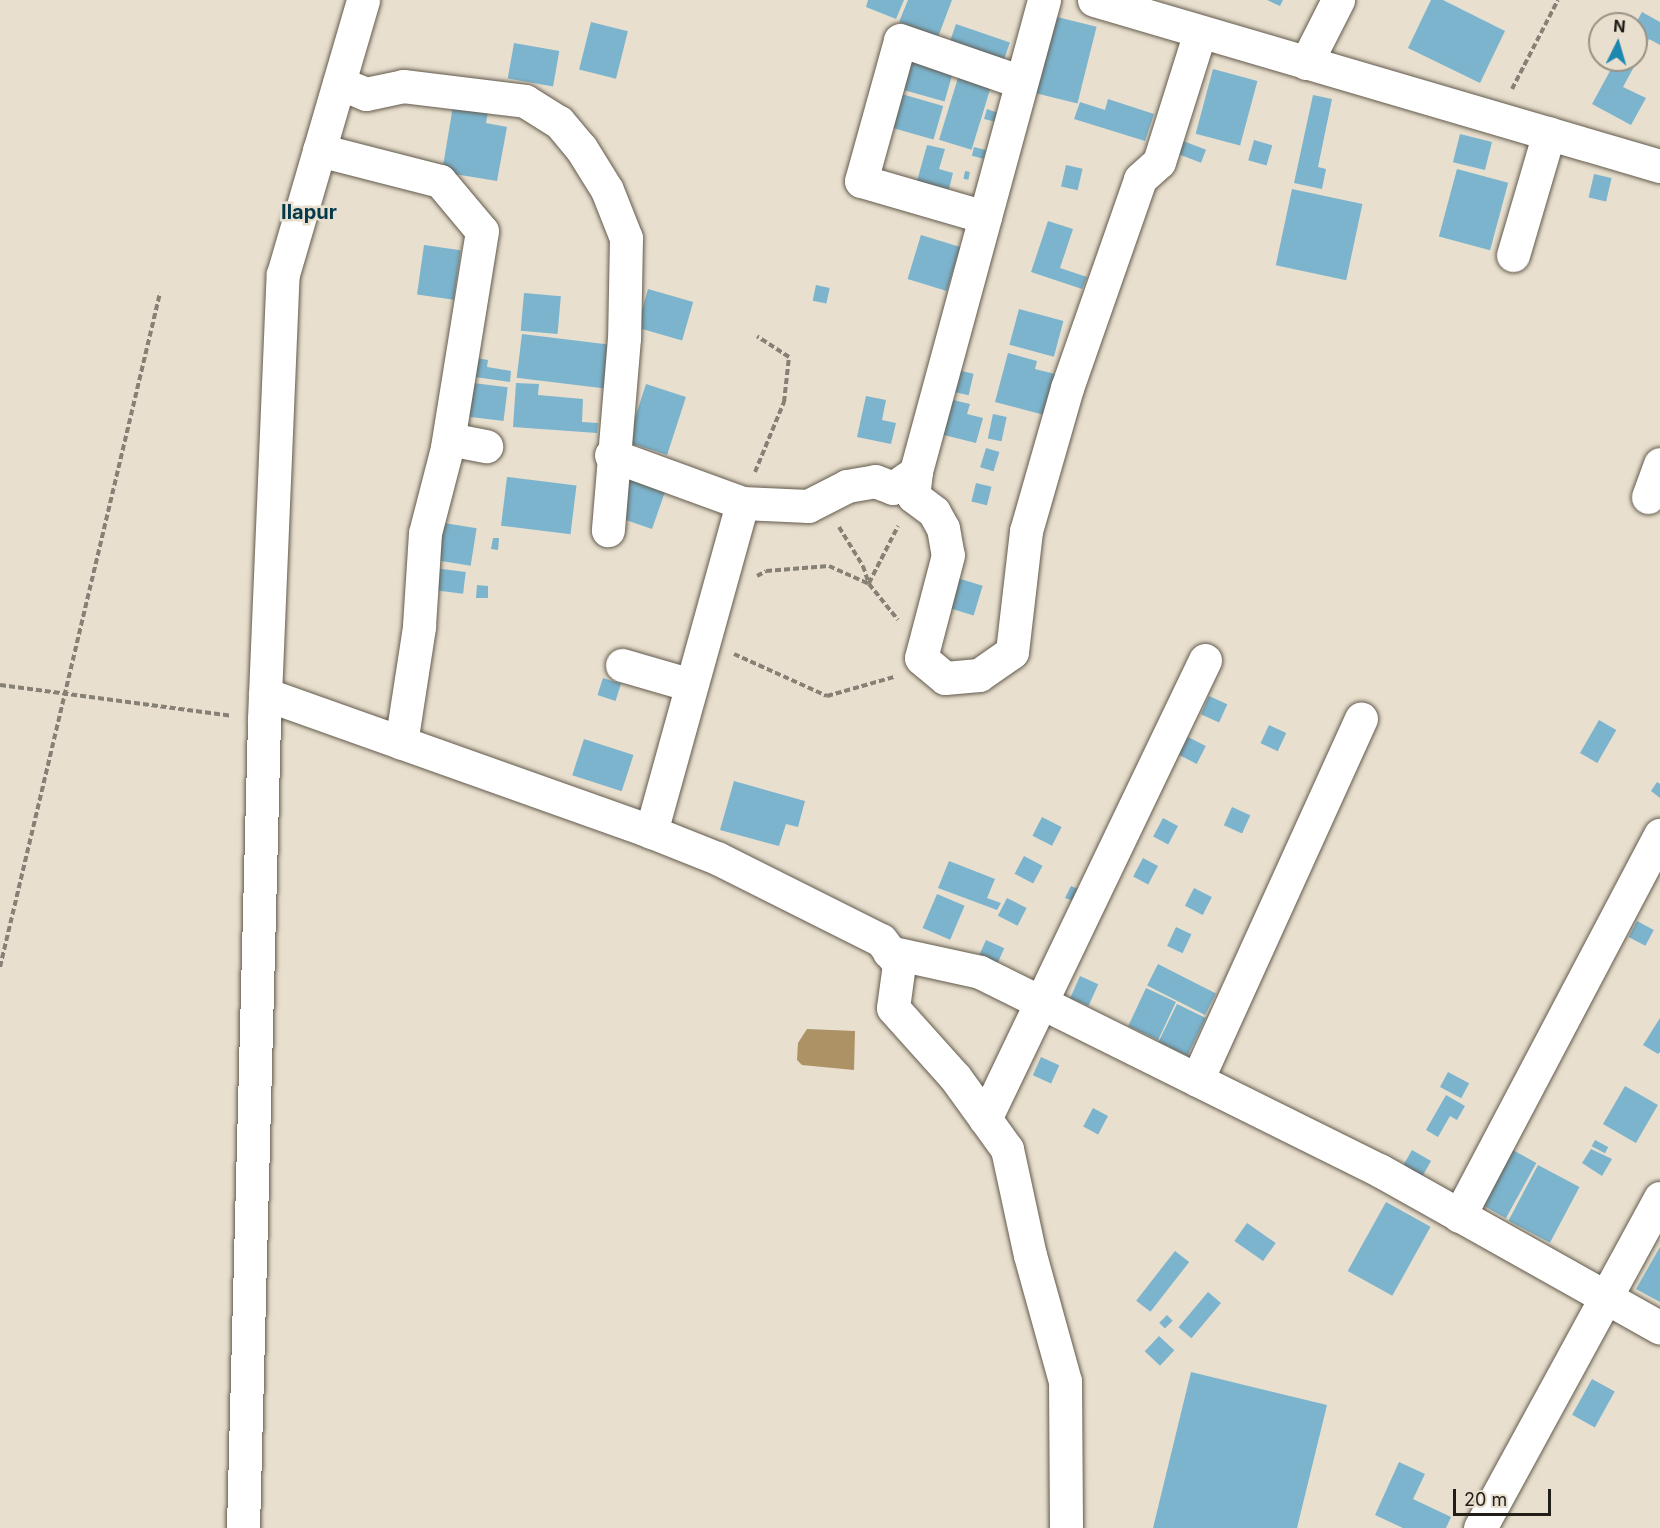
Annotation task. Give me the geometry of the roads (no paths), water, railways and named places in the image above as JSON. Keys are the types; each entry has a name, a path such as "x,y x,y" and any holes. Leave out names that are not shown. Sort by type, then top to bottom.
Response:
{"street":[{"path":"243,1528 264,707 283,274 363,0"},
{"path":"1044,0 914,484 939,520 948,555 927,655 945,678 980,675 1012,652 1026,531 1067,388 1140,179 1159,162 1200,32"},
{"path":"1094,0 1660,166"},
{"path":"1306,63 1338,0"},
{"path":"985,217 861,181 900,40 1022,82"},
{"path":"339,83 366,94 403,86 525,101 559,122 581,148 607,190 626,238 624,338 611,455 608,530"},
{"path":"1514,255 1548,133"},
{"path":"319,150 440,181 482,231 449,439 425,533 419,627 401,743"},
{"path":"449,439 486,446"},
{"path":"611,455 742,503 808,506 847,486 875,481 893,488 914,484"},
{"path":"1648,497 1660,464"},
{"path":"651,832 742,503"},
{"path":"985,1119 1043,1004 1206,660"},
{"path":"622,666 694,676"},
{"path":"264,707 401,743 651,832 717,858 881,940 898,964 892,1008 955,1077 1007,1149 1030,1255 1065,1382 1066,1528"},
{"path":"1197,1080 1361,718"},
{"path":"1459,1216 1660,835"},
{"path":"889,952 981,972 1379,1170 1660,1328"},
{"path":"1480,1528 1603,1298 1660,1198"}],"district":[{"name":"Ilapur","path":"309,212"}]}
